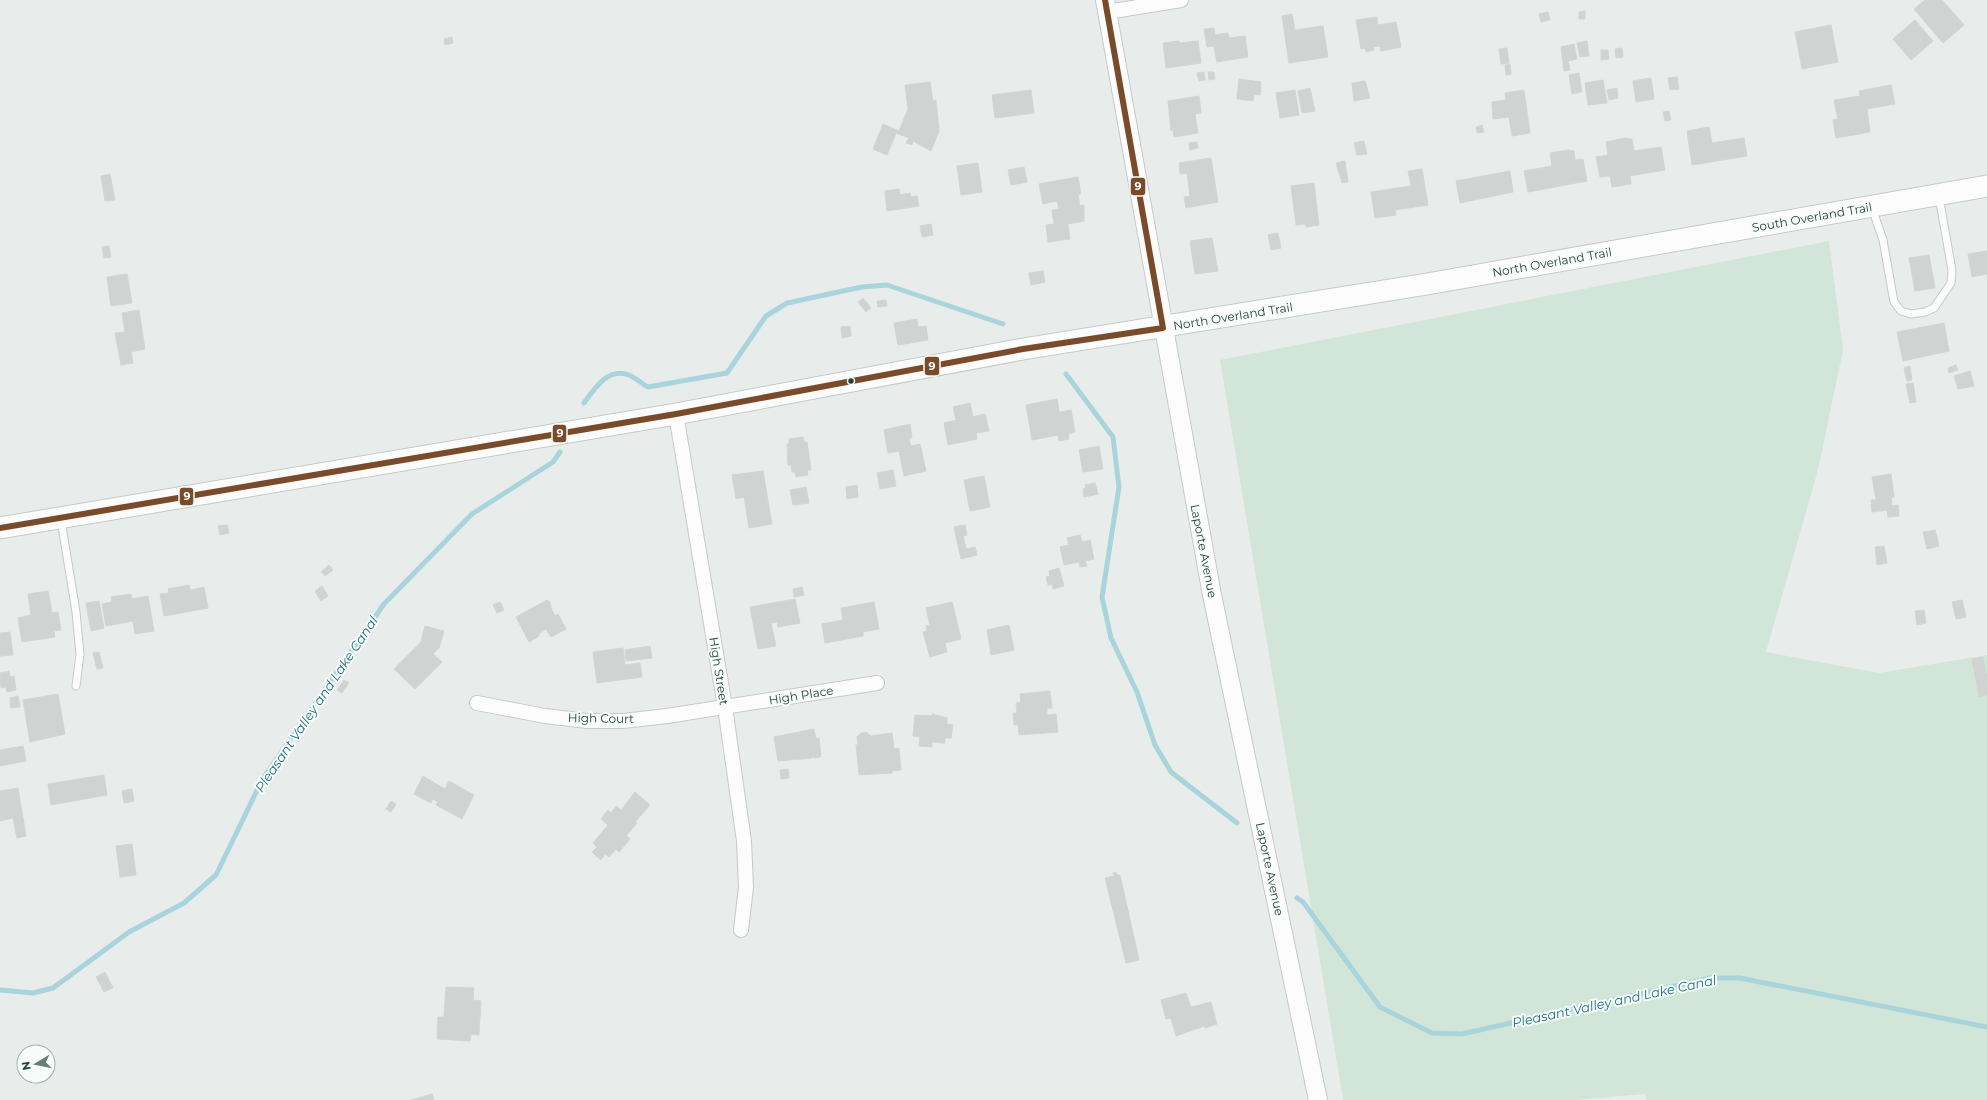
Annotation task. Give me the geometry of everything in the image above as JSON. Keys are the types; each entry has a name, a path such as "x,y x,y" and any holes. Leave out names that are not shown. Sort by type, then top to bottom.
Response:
{"main road":[{"name":"South Overland Trail","path":"1638,247 1987,186"},
{"name":"North Overland Trail","path":"0,528 676,414 1000,353 1163,328 1638,247"}],"street":[{"path":"1106,6 1181,0"},
{"name":"Laporte Avenue","path":"1106,6 1212,595 1318,1100"},
{"name":"High Street","path":"676,414 725,707 744,841 746,887 741,930"},
{"name":"High Place","path":"725,707 877,683"},
{"name":"High Court","path":"477,703 545,716 587,721 623,721 725,707"}],"lane":[{"path":"1871,206 1883,240 1894,302 1901,311 1911,314 1925,312 1934,308 1950,283 1952,270 1938,195"},
{"path":"61,518 80,654 76,686"}],"green space":[{"path":"1829,241 1843,350 1818,470 1766,652 1879,673 1987,655 1987,1100 1646,1100 1645,1094 1575,1100 1343,1100 1220,360"}],"building":[{"path":"1925,0 1942,0 1964,25 1943,43 1914,9"},
{"path":"1585,11 1585,19 1579,19 1579,12"},
{"path":"1548,12 1550,20 1541,22 1539,14"},
{"path":"1292,14 1295,30 1323,26 1328,57 1289,63 1282,16"},
{"path":"1377,17 1378,25 1396,22 1401,47 1381,51 1380,46 1373,47 1374,50 1366,52 1365,48 1361,49 1356,20"},
{"path":"1915,20 1933,41 1911,60 1893,39"},
{"path":"1831,25 1838,62 1802,69 1795,32"},
{"path":"1214,28 1215,35 1228,33 1229,38 1245,36 1248,57 1217,62 1214,46 1207,47 1204,29"},
{"path":"452,37 453,43 445,45 444,39"},
{"path":"1179,41 1179,43 1198,41 1201,63 1166,68 1163,43"},
{"path":"1587,41 1589,56 1580,57 1577,43"},
{"path":"1574,44 1577,59 1568,61 1570,70 1564,71 1561,47"},
{"path":"1507,48 1509,63 1501,64 1499,49"},
{"path":"1622,48 1623,57 1616,58 1615,49"},
{"path":"1601,50 1608,50 1609,59 1601,60"},
{"path":"1510,64 1511,74 1506,75 1505,65"},
{"path":"1204,72 1205,80 1199,81 1197,73"},
{"path":"1208,72 1214,72 1215,79 1209,80"},
{"path":"1579,73 1582,92 1572,94 1569,75"},
{"path":"1677,77 1679,89 1670,90 1668,78"},
{"path":"1651,78 1654,99 1636,102 1633,81"},
{"path":"1239,79 1261,82 1260,95 1254,94 1253,101 1237,99"},
{"path":"1603,80 1607,103 1588,105 1585,83"},
{"path":"1365,81 1370,98 1354,101 1352,83"},
{"path":"930,82 933,101 936,100 939,131 931,151 913,141 912,145 906,143 909,138 896,133 887,155 873,149 883,124 899,131 908,109 905,85"},
{"path":"1891,85 1895,104 1867,109 1870,132 1836,138 1833,120 1838,119 1834,100 1860,96 1859,91"},
{"path":"1310,88 1315,111 1302,113 1298,91"},
{"path":"1617,88 1618,98 1609,100 1607,90"},
{"path":"1031,90 1034,113 995,118 992,95"},
{"path":"1295,90 1299,115 1280,118 1276,93"},
{"path":"1524,90 1530,133 1512,136 1509,117 1493,119 1492,102 1506,100 1505,93"},
{"path":"1199,96 1201,113 1195,114 1198,133 1174,137 1173,130 1171,131 1168,101"},
{"path":"1669,111 1671,120 1665,121 1663,112"},
{"path":"1482,125 1484,132 1477,133 1476,127"},
{"path":"1709,127 1712,143 1744,138 1747,156 1692,165 1687,131"},
{"path":"1625,138 1632,139 1634,151 1661,147 1665,170 1630,176 1631,184 1612,187 1610,176 1600,177 1596,157 1608,155 1606,142"},
{"path":"1364,141 1367,154 1357,155 1354,143"},
{"path":"1197,142 1198,148 1190,150 1189,143"},
{"path":"1568,150 1574,151 1575,160 1583,159 1587,181 1528,192 1524,171 1552,166 1550,153"},
{"path":"1211,158 1218,202 1186,208 1184,197 1190,196 1187,173 1180,174 1179,163"},
{"path":"1345,161 1348,182 1342,183 1336,163"},
{"path":"978,163 982,192 961,195 957,166"},
{"path":"1024,167 1027,182 1011,185 1008,170"},
{"path":"1422,169 1428,205 1395,210 1396,215 1375,218 1371,192 1411,186 1408,171"},
{"path":"1510,171 1513,192 1460,203 1456,181"},
{"path":"110,174 115,200 105,201 101,176"},
{"path":"1078,177 1081,194 1078,194 1080,206 1084,205 1084,221 1068,224 1070,239 1048,242 1046,225 1054,224 1052,210 1059,209 1057,201 1043,204 1039,184"},
{"path":"1314,183 1319,225 1306,227 1306,224 1296,225 1291,186"},
{"path":"899,189 900,195 910,193 911,197 917,196 919,206 887,211 885,191"},
{"path":"931,224 933,235 922,237 920,226"},
{"path":"1278,233 1281,248 1271,250 1268,235"},
{"path":"1212,238 1218,271 1195,274 1190,241"},
{"path":"109,246 111,257 104,258 102,247"},
{"path":"1987,251 1987,274 1972,277 1968,254"},
{"path":"1929,255 1935,288 1915,291 1909,258"},
{"path":"1043,271 1045,282 1031,285 1029,273"},
{"path":"127,274 132,303 111,306 107,277"},
{"path":"863,298 871,308 866,312 858,302"},
{"path":"886,300 887,306 878,307 877,301"},
{"path":"139,310 145,349 131,352 133,363 121,365 115,333 125,332 122,313"},
{"path":"917,319 918,327 926,326 928,340 898,345 894,323"},
{"path":"1944,323 1949,351 1903,361 1897,332"},
{"path":"850,326 851,336 842,338 841,327"},
{"path":"1956,365 1958,370 1949,373 1948,368"},
{"path":"1910,366 1912,380 1907,381 1904,368"},
{"path":"1970,371 1974,386 1958,389 1954,376"},
{"path":"1913,383 1916,402 1910,403 1906,384"},
{"path":"1057,399 1059,412 1071,410 1075,432 1068,434 1069,439 1059,441 1058,435 1032,440 1026,405"},
{"path":"970,403 973,417 985,414 989,431 976,433 977,439 948,445 944,423 956,420 953,407"},
{"path":"910,424 912,438 909,438 911,446 920,444 926,471 904,476 899,451 888,453 884,430"},
{"path":"803,437 804,442 807,442 811,470 807,470 808,475 796,477 795,472 792,472 791,465 788,465 787,444 789,444 789,439"},
{"path":"1099,446 1103,469 1083,472 1079,450"},
{"path":"893,470 896,486 880,489 877,473"},
{"path":"763,471 772,524 749,528 744,497 736,499 732,475"},
{"path":"1891,474 1894,497 1891,498 1892,506 1898,505 1899,516 1888,517 1887,510 1872,512 1871,500 1876,500 1872,477"},
{"path":"984,476 990,507 970,511 964,480"},
{"path":"1095,483 1098,494 1084,497 1083,489 1086,488 1085,485"},
{"path":"857,485 858,497 847,499 846,487"},
{"path":"806,487 809,503 793,505 790,490"},
{"path":"227,525 229,533 220,535 218,526"},
{"path":"965,525 967,535 963,536 966,549 975,547 977,555 961,559 954,527"},
{"path":"1935,530 1939,546 1927,549 1923,532"},
{"path":"1080,535 1082,542 1090,540 1094,559 1085,561 1087,566 1080,567 1079,562 1064,565 1060,547 1069,545 1067,538"},
{"path":"1884,546 1887,563 1877,565 1875,547"},
{"path":"329,565 333,570 325,576 321,572"},
{"path":"1059,568 1064,586 1053,589 1052,584 1048,585 1046,577 1050,576 1049,571"},
{"path":"189,585 190,590 204,587 208,608 164,616 160,594 169,593 168,589"},
{"path":"322,586 328,596 321,601 315,591"},
{"path":"802,587 804,595 794,597 793,589"},
{"path":"48,591 52,613 58,612 61,630 54,631 55,637 22,642 18,618 31,615 28,594"},
{"path":"131,594 132,599 148,596 154,631 135,634 133,621 106,626 102,604 112,602 111,597"},
{"path":"795,599 800,623 778,627 777,622 771,623 776,646 758,649 750,607"},
{"path":"547,600 550,602 555,616 558,614 566,629 551,637 546,629 538,634 539,636 529,642 516,617"},
{"path":"1962,600 1966,617 1956,619 1952,602"},
{"path":"99,601 104,628 91,631 86,603"},
{"path":"500,602 504,610 497,613 493,605"},
{"path":"874,602 879,629 863,632 863,636 825,643 822,624 843,620 841,608"},
{"path":"952,602 961,639 945,643 947,652 930,657 923,632 927,631 926,626 930,625 926,608"},
{"path":"1924,610 1926,623 1917,625 1915,611"},
{"path":"1009,625 1014,650 991,655 987,630"},
{"path":"425,626 444,631 439,648 433,654 442,662 415,689 394,669 421,642"},
{"path":"10,632 13,655 0,656 0,633"},
{"path":"650,646 652,658 626,661 625,650"},
{"path":"623,648 625,665 640,663 642,677 597,683 593,652"},
{"path":"99,652 103,668 97,669 93,653"},
{"path":"1983,657 1987,679 1987,695 1979,697 1972,659"},
{"path":"9,671 10,677 14,676 16,690 7,692 6,687 1,688 0,673"},
{"path":"344,680 349,683 342,693 337,690"},
{"path":"1050,691 1052,708 1047,708 1047,715 1056,714 1058,732 1019,735 1018,725 1014,725 1013,713 1017,713 1016,703 1021,702 1020,694"},
{"path":"58,694 65,734 30,742 23,700"},
{"path":"18,696 20,707 11,708 10,698"},
{"path":"932,714 947,718 947,724 953,725 951,738 945,738 945,743 932,742 932,747 919,746 920,737 913,736 915,715 932,716"},
{"path":"814,729 816,739 819,738 820,757 814,758 812,756 812,758 778,761 774,737"},
{"path":"866,732 871,736 892,733 894,749 899,748 901,770 892,771 892,773 859,775 856,745 858,745 857,737 861,733"},
{"path":"23,746 26,761 0,766 0,750"},
{"path":"788,769 789,778 781,779 780,770"},
{"path":"104,775 107,795 51,805 48,784"},
{"path":"423,776 445,789 449,781 474,795 462,819 436,805 438,802 433,799 431,803 414,794"},
{"path":"18,788 26,836 17,838 13,818 0,821 0,791"},
{"path":"132,789 134,801 124,803 122,791"},
{"path":"635,792 650,805 635,822 637,823 626,836 630,839 619,852 616,849 609,857 605,854 601,860 592,852 597,847 593,843 608,825 601,819 608,810 611,813 616,806 621,810"},
{"path":"391,801 396,804 391,812 386,809"},
{"path":"132,844 136,875 120,877 116,846"},
{"path":"1116,872 1117,875 1120,875 1139,960 1126,963 1105,878 1114,876 1113,873"},
{"path":"105,972 113,988 104,992 96,977"},
{"path":"446,987 474,988 473,1000 481,1001 479,1035 471,1034 470,1041 437,1039 438,1017 444,1017"},
{"path":"1186,993 1191,1007 1211,1002 1217,1024 1205,1028 1204,1026 1176,1036 1171,1018 1166,1019 1161,1000"},
{"path":"432,1094 434,1100 411,1100"}],"waterway":[{"name":"Pleasant Valley and Lake Canal","path":"584,403 603,380 608,376 615,374 621,373 629,375 648,387 727,373 766,316 787,303 862,287 887,285 1003,324"},
{"name":"Pleasant Valley and Lake Canal","path":"1066,374 1113,437 1119,487 1102,597 1111,638 1137,692 1155,745 1171,772 1237,823"},
{"name":"Pleasant Valley and Lake Canal","path":"0,990 33,993 53,988 129,932 184,903 216,875 262,780 384,604 472,514 553,462 560,452"},
{"name":"Pleasant Valley and Lake Canal","path":"1297,898 1303,902 1380,1007 1432,1033 1462,1034 1710,978 1740,978 1987,1027"}],"transit line":[{"name":"9","path":"0,528 676,414 1023,349 1163,328 1105,0"}]}
